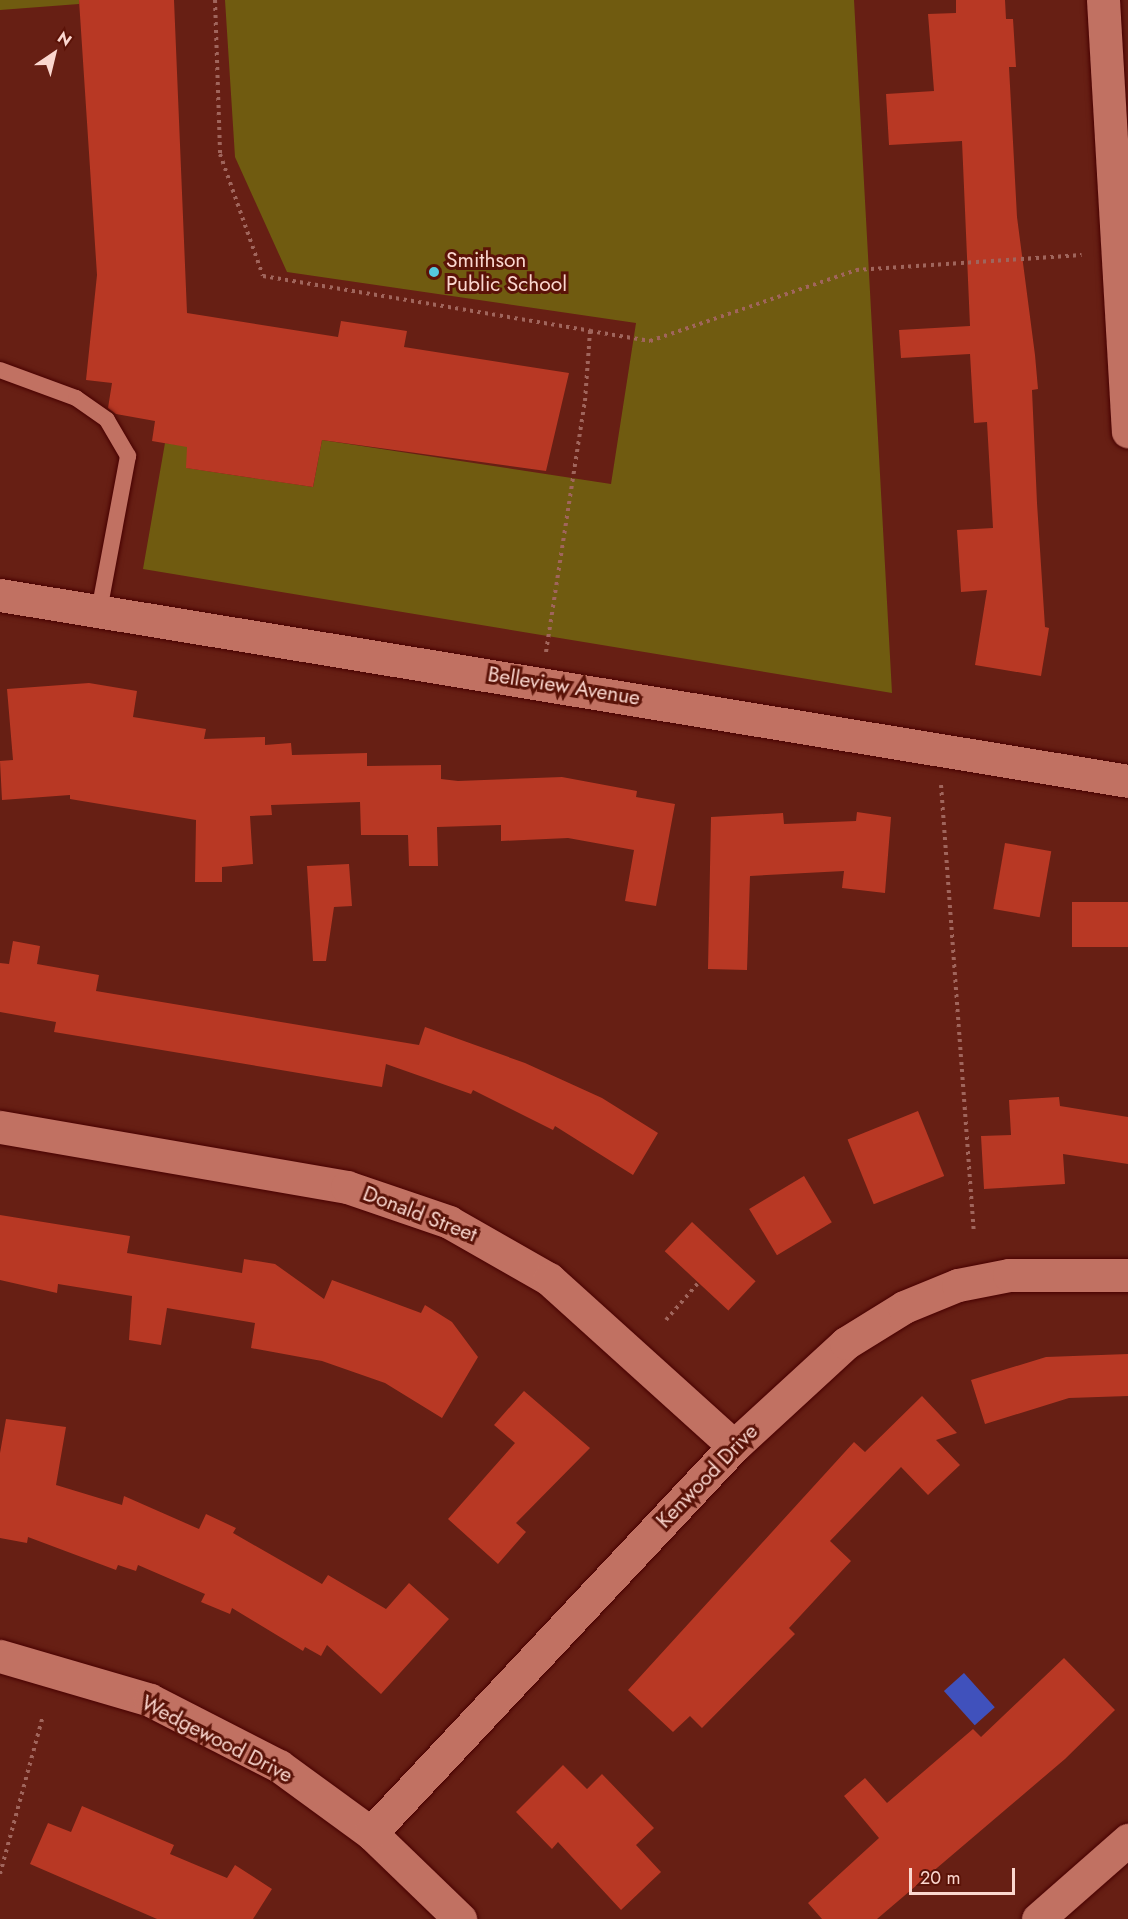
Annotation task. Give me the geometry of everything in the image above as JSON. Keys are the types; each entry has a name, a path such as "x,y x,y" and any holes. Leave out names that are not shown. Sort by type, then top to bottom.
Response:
{"street":[{"path":"1103,0 1125,291 1128,430"},
{"name":"Belleview Avenue","path":"0,595 541,682 1128,781"},
{"name":"Donald Street","path":"0,1127 348,1187 449,1222 549,1279 734,1446"},
{"name":"Kenwood Drive","path":"371,1833 734,1446 846,1343 904,1307 958,1285 1008,1275 1128,1275"},
{"name":"Wedgewood Drive","path":"0,1656 150,1700 279,1766 371,1833 460,1919"},
{"path":"1038,1919 1128,1840"}],"lane":[{"path":"0,370 76,398 107,420 128,456 99,611"}],"path":[{"path":"214,0 220,154 263,276 650,341 856,270 1094,255"},
{"path":"541,682 585,401 590,331"},
{"path":"937,749 974,1233"},
{"path":"666,1320 699,1282"},
{"path":"0,1874 43,1716"}],"shaded area":[{"path":"0,0 79,0 79,4 0,10"},
{"name":"Smithson Public School","path":"225,0 854,0 892,693 143,569 165,443 187,446 187,468 313,487 322,440 611,484 636,323 287,272 235,157"},
{"path":"964,1673 995,1707 975,1725 944,1691"}],"building":[{"path":"79,0 174,0 187,313 338,337 341,321 407,331 404,347 569,373 546,471 322,440 313,487 186,468 187,447 152,441 155,421 116,414 108,408 112,383 86,380 97,275"},
{"path":"956,0 1005,0 1006,19 1013,19 1016,67 1009,67 1017,217 1038,389 1032,390 1037,503 1045,627 1049,628 1041,676 975,665 987,590 961,592 957,530 993,528 987,422 974,423 970,354 901,358 899,330 970,326 962,141 889,145 886,94 934,91 928,14 956,13"},
{"path":"89,683 137,691 133,717 206,729 204,739 265,737 265,745 291,743 292,755 367,753 367,766 441,765 441,779 458,781 562,777 637,791 636,797 675,804 656,906 625,901 634,850 568,838 501,841 501,825 437,827 438,866 409,866 408,835 361,835 360,802 271,805 272,815 250,816 253,864 222,867 222,882 195,882 196,820 70,799 70,795 2,800 0,761 13,760 7,689"},
{"path":"857,812 891,817 885,893 842,888 844,871 750,876 747,970 708,969 711,817 783,813 784,824 856,821"},
{"path":"1005,843 1051,851 1040,917 993,909"},
{"path":"349,864 352,906 334,907 326,961 313,961 307,866"},
{"path":"1072,902 1128,902 1128,947 1072,947"},
{"path":"13,941 40,946 37,964 99,975 96,991 419,1045 425,1027 525,1063 602,1098 658,1133 633,1175 555,1126 553,1130 473,1090 471,1094 386,1064 382,1087 54,1032 56,1022 0,1012 0,963 9,964"},
{"path":"1059,1097 1060,1106 1128,1117 1128,1164 1063,1154 1065,1184 984,1189 981,1136 1011,1135 1009,1100"},
{"path":"918,1111 944,1176 874,1204 848,1139"},
{"path":"804,1176 832,1222 777,1255 749,1209"},
{"path":"0,1215 130,1236 127,1253 242,1273 244,1259 275,1264 324,1299 332,1280 421,1313 425,1305 452,1322 478,1357 442,1418 385,1383 322,1361 251,1348 255,1323 167,1308 161,1345 129,1340 132,1296 58,1284 57,1293 0,1280"},
{"path":"692,1222 756,1281 728,1311 665,1251"},
{"path":"1128,1354 1128,1396 1069,1398 985,1424 971,1380 1046,1357"},
{"path":"524,1391 590,1448 516,1523 526,1532 498,1564 448,1519 515,1443 494,1425"},
{"path":"922,1396 957,1433 936,1440 960,1465 928,1495 901,1467 830,1541 851,1561 789,1628 795,1634 702,1728 690,1716 673,1732 628,1690 854,1442 865,1452"},
{"path":"6,1419 66,1427 56,1485 122,1505 124,1496 199,1529 206,1514 236,1528 233,1533 322,1584 328,1575 386,1609 409,1583 449,1619 381,1694 327,1645 321,1656 305,1647 303,1651 232,1608 230,1614 201,1602 205,1594 138,1565 136,1571 118,1565 116,1570 28,1537 27,1543 0,1538 0,1453"},
{"path":"1064,1658 1115,1710 1065,1759 877,1919 822,1919 808,1903 879,1838 844,1796 865,1778 887,1803 973,1729 981,1737"},
{"path":"563,1765 587,1789 602,1774 654,1828 636,1845 661,1872 621,1910 558,1842 552,1849 516,1812"},
{"path":"82,1806 174,1845 170,1854 227,1878 235,1865 272,1889 253,1919 157,1919 30,1864 48,1823 71,1832"}],"place":[{"name":"Smithson Public School","path":"434,272"}]}
